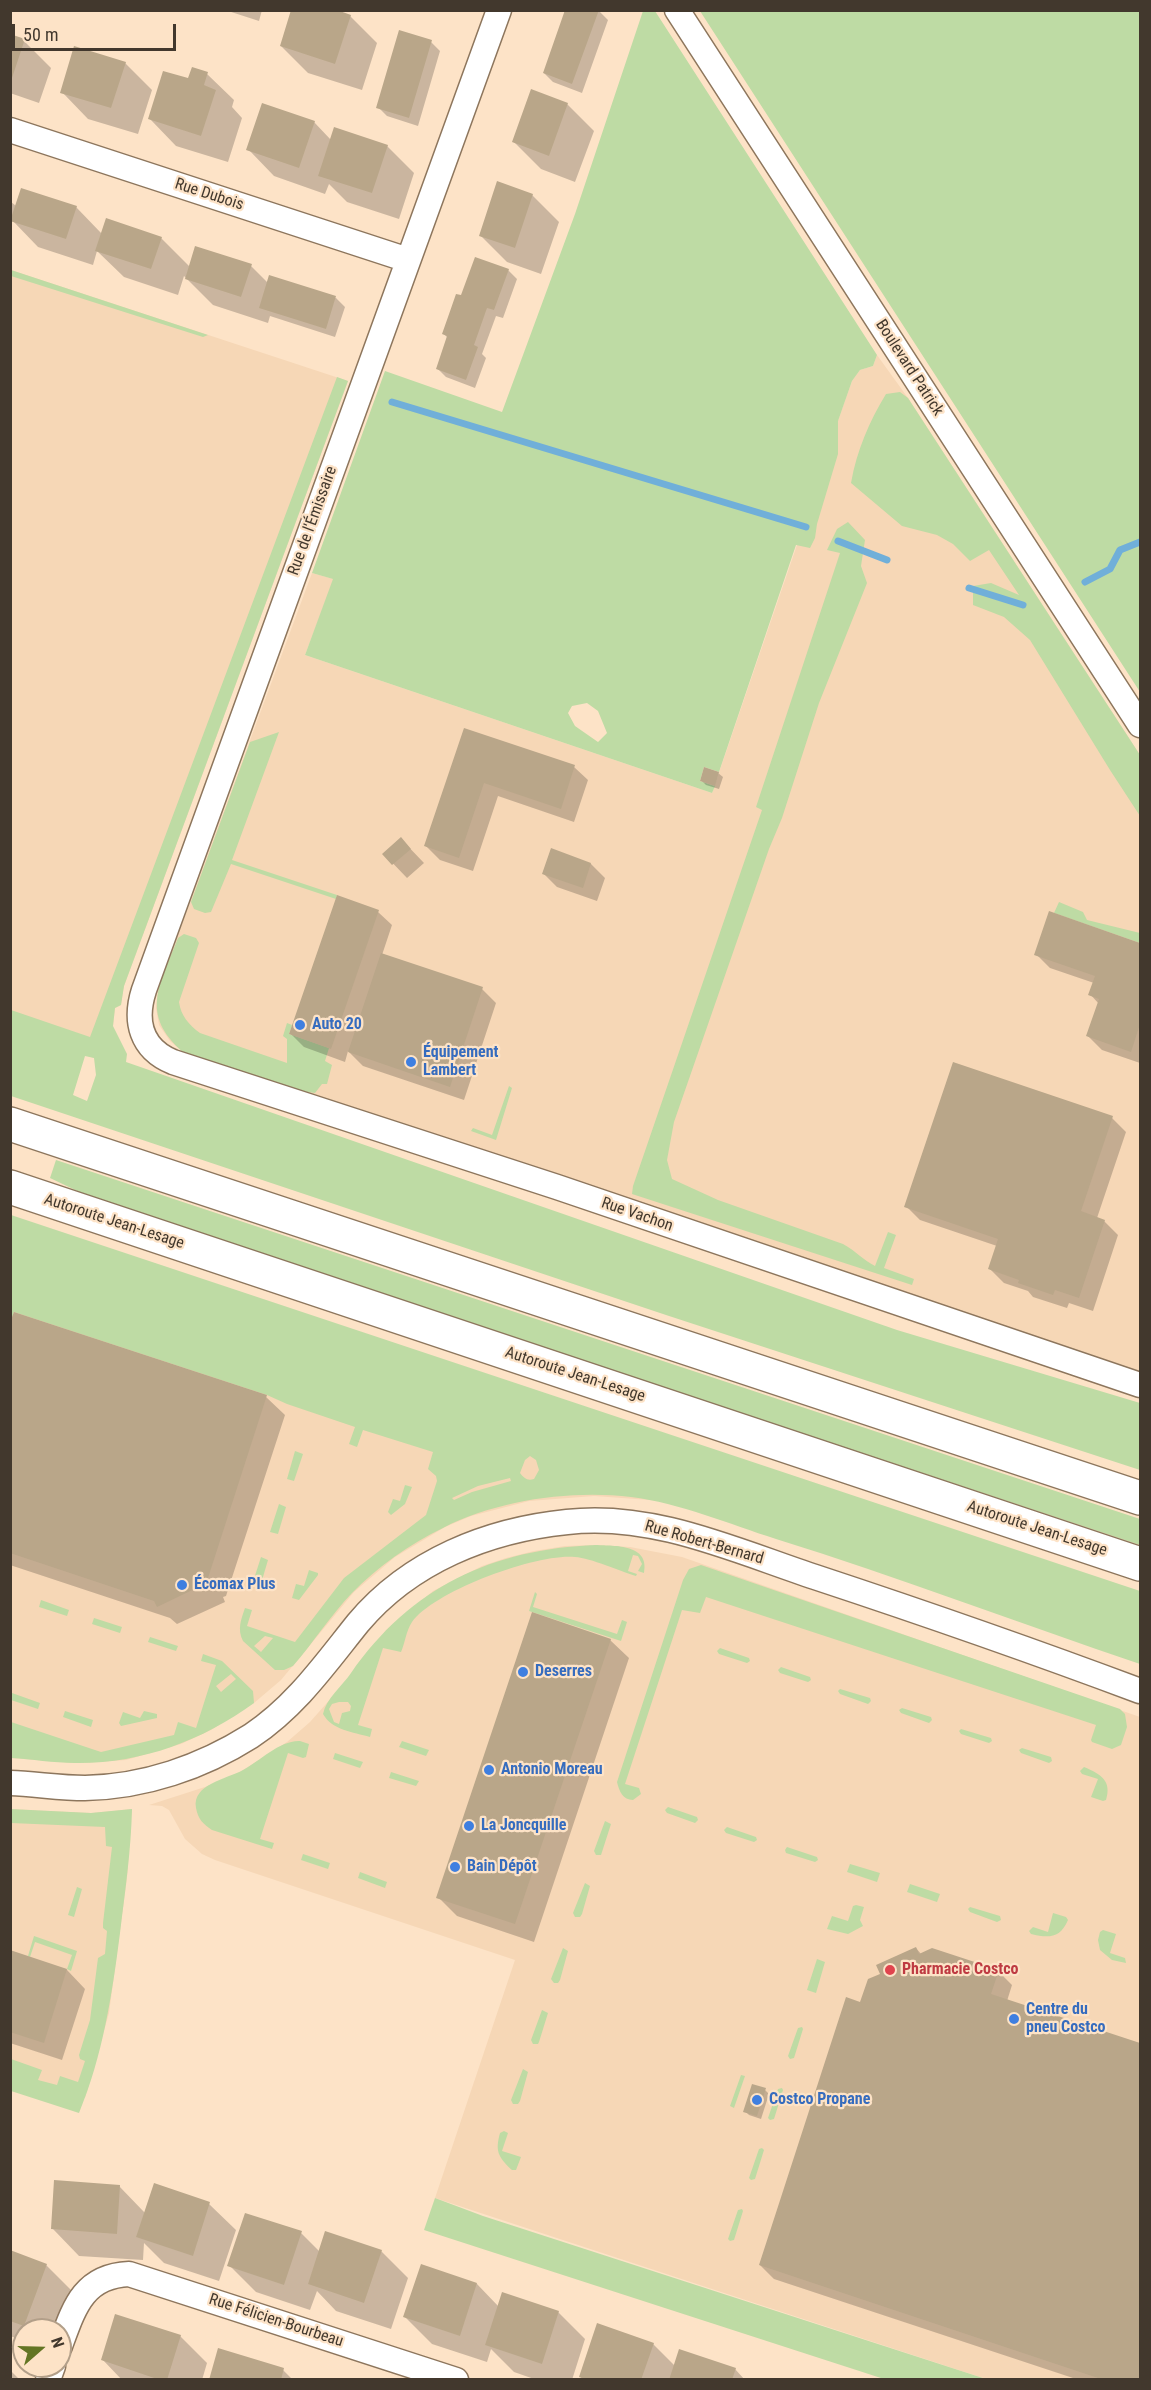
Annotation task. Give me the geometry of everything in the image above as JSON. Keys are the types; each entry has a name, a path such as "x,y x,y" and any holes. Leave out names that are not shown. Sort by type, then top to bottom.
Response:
{"highway":[{"path":"10,1124 1140,1498"},
{"name":"Autoroute Jean-Lesage","path":"10,1187 1140,1563"}],"street":[{"name":"Boulevard Patrick","path":"677,10 1140,725"},
{"name":"Rue de l'Émissaire","path":"142,1034 139,1012 144,990 499,11"},
{"name":"Rue Dubois","path":"10,130 408,260"},
{"name":"Rue Vachon","path":"142,1034 155,1052 173,1062 568,1191 1140,1385"},
{"name":"Rue Robert-Bernard","path":"10,1783 70,1788 110,1786 155,1778 212,1758 252,1735 287,1707 317,1677 371,1610 402,1581 419,1569 476,1542 523,1529 568,1521 625,1522 674,1531 886,1601 1140,1691"},
{"name":"Rue Félicien-Bourbeau","path":"72,2318 79,2302 96,2283 113,2276 135,2275 456,2379"}],"shaded area":[{"path":"11,270 348,381 124,986 121,1005 115,1008 113,1026 94,1058 11,1031"},
{"path":"877,355 908,398 1140,755 1140,1371 183,1052 170,1041 159,1025 156,1008 158,989 312,573 334,579 305,655 712,793 797,545 803,519 852,381 860,370 873,366"},
{"path":"10,1279 655,1493 650,1500 594,1496 529,1501 471,1516 445,1527 395,1557 354,1592 281,1680 254,1703 211,1730 181,1744 126,1760 74,1763 11,1758"},
{"path":"565,1546 630,1547 682,1557 1140,1717 1140,2379 986,2379 435,2198 515,1960 215,1860 202,1854 185,1839 169,1810 162,1806 149,1805 205,1787 240,1772 287,1742 310,1722 341,1687 386,1630 433,1591 482,1566 506,1558"},
{"path":"10,1809 91,1813 132,1809 127,1878 109,2013 85,2098 11,2073"}],"green space":[{"path":"643,11 655,11 877,355 873,366 860,370 852,381 838,421 838,454 815,538 810,548 796,545 719,772 704,767 700,781 715,786 712,793 305,655 333,579 312,573 385,371 502,412 575,214","holes":["587,703 598,711 607,733 598,742 575,726 568,713 572,706"]},
{"path":"700,11 1140,11 1140,692"},
{"path":"11,270 208,335 203,337 11,276"},
{"path":"337,377 348,381 124,986 121,1005 115,1008 113,1026 127,1054 126,1062 897,1330 1140,1403 1140,1470 666,1315 11,1096 11,1010 90,1037","holes":["85,1056 94,1058 96,1075 87,1101 73,1095"]},
{"path":"900,392 908,398 1140,755 1140,816 1030,640 1004,617 973,605 973,586 991,583 1019,595 989,550 970,561 953,544 937,535 902,526 851,483 860,448 880,405 886,394"},
{"path":"848,522 865,540 861,566 867,583 819,703 782,818 769,849 674,1122 667,1160 672,1179 718,1200 843,1244 875,1266 888,1232 896,1235 884,1268 914,1279 912,1285 632,1194 762,810 756,807 840,553 827,550 837,529"},
{"path":"279,732 232,860 337,895 336,899 231,864 211,912 205,913 194,909 191,902 250,742"},
{"path":"1059,902 1083,912 1087,920 1140,933 1140,943 1054,913"},
{"path":"184,934 196,938 199,943 179,1002 189,1023 200,1033 287,1063 287,1039 283,1036 287,1023 292,1025 289,1034 329,1048 325,1061 332,1065 327,1084 322,1084 315,1093 301,1091 183,1052 169,1038 161,1025 157,1011 157,998 178,938"},
{"path":"509,1086 512,1088 496,1140 471,1131 473,1128 492,1135"},
{"path":"56,1160 1140,1519 1140,1545 92,1198 50,1178"},
{"path":"11,1215 1140,1591 1140,1664 686,1509 631,1497 584,1495 535,1499 487,1510 464,1518 418,1541 383,1565 352,1593 293,1666 284,1670 275,1670 241,1637 240,1628 245,1608 252,1610 247,1626 295,1642 344,1578 426,1515 437,1481 436,1476 428,1469 433,1452 363,1430 357,1447 349,1444 355,1427 267,1395 14,1312 11,1322","holes":["530,1456 536,1460 539,1470 534,1479 529,1480 520,1473 525,1460","510,1478 511,1481 472,1492 454,1500 452,1498 478,1486","265,1636 273,1638 261,1652 254,1646"]},
{"path":"295,1451 303,1454 294,1481 287,1479"},
{"path":"405,1485 412,1487 405,1504 391,1515 388,1512 393,1499 400,1501"},
{"path":"279,1504 286,1507 278,1534 270,1532"},
{"path":"596,1545 629,1548 642,1557 644,1573 638,1571 642,1564 638,1556 633,1555 628,1571 637,1574 636,1576 582,1558 558,1557 487,1576 441,1598 424,1610 408,1629 401,1652 383,1648 358,1725 372,1729 370,1737 337,1727 323,1714 331,1698 374,1643 400,1617 427,1596 457,1578 489,1565 522,1555 558,1548","holes":["348,1702 351,1706 350,1711 342,1713 339,1724 334,1722 329,1709 332,1704"]},
{"path":"261,1557 268,1560 260,1587 252,1585"},
{"path":"701,1565 1120,1709 1125,1714 1127,1727 1121,1745 1112,1749 1092,1742 1096,1725 706,1597 700,1613 682,1610 625,1784 639,1788 641,1794 633,1800 624,1797 617,1782 683,1580 689,1569"},
{"path":"309,1570 318,1575 299,1600 292,1598 296,1584 304,1586"},
{"path":"535,1592 537,1594 533,1607 617,1634 622,1620 627,1622 621,1641 529,1611"},
{"path":"41,1600 69,1610 67,1616 39,1607"},
{"path":"94,1618 122,1627 120,1633 92,1624"},
{"path":"150,1637 178,1646 176,1651 148,1642"},
{"path":"720,1648 749,1658 750,1661 747,1663 719,1654 717,1651"},
{"path":"203,1654 222,1661 253,1691 254,1703 234,1717 192,1739 146,1754 123,1759 75,1763 11,1758 11,1722 101,1752 174,1735 178,1722 196,1728 216,1665 201,1661","holes":["231,1674 236,1679 221,1692 216,1686"]},
{"path":"781,1667 810,1677 811,1680 808,1682 780,1673 778,1670"},
{"path":"840,1689 870,1698 871,1701 868,1704 840,1694 838,1691"},
{"path":"12,1693 40,1703 38,1709 11,1700"},
{"path":"902,1708 931,1717 932,1720 929,1723 901,1713 899,1710"},
{"path":"65,1711 93,1720 91,1727 63,1717"},
{"path":"144,1711 157,1714 157,1718 121,1726 119,1723 123,1712 140,1718"},
{"path":"961,1729 991,1738 992,1741 989,1743 961,1734 959,1731"},
{"path":"300,1741 309,1744 306,1757 288,1753 260,1839 274,1843 272,1849 212,1830 201,1821 196,1808 196,1800 205,1788 243,1770 278,1747"},
{"path":"402,1741 429,1750 426,1756 399,1747"},
{"path":"1022,1748 1051,1757 1052,1761 1049,1763 1021,1753 1019,1750"},
{"path":"335,1753 363,1762 360,1768 333,1759"},
{"path":"1084,1767 1104,1779 1107,1788 1106,1800 1091,1797 1098,1779 1082,1774 1080,1771"},
{"path":"391,1772 419,1781 416,1786 389,1778"},
{"path":"668,1807 697,1817 698,1820 695,1823 667,1813 665,1810"},
{"path":"10,1809 91,1813 132,1809 126,1887 110,2002 94,2069 79,2113 11,2091 11,2059 42,2070 38,2080 57,2085 60,2076 78,2082 85,2061 80,2059 79,2055 90,2020 98,1958 105,1954 107,1931 103,1928 103,1923 112,1847 106,1846 105,1827 11,1823"},
{"path":"605,1821 611,1824 601,1855 596,1855 594,1851"},
{"path":"727,1827 756,1837 757,1840 754,1842 726,1833 724,1830"},
{"path":"787,1847 817,1857 818,1860 815,1862 786,1853"},
{"path":"303,1854 330,1863 328,1869 301,1860"},
{"path":"850,1864 880,1873 877,1882 847,1872"},
{"path":"360,1872 387,1882 385,1888 358,1878"},
{"path":"585,1883 590,1886 582,1914 580,1917 575,1917 573,1913"},
{"path":"910,1884 940,1894 937,1902 907,1892"},
{"path":"77,1887 82,1889 74,1917 68,1915"},
{"path":"853,1906 864,1907 860,1920 863,1926 848,1934 827,1929 832,1916 848,1921"},
{"path":"970,1907 1000,1916 1001,1920 997,1922 970,1912 968,1909"},
{"path":"1053,1913 1066,1917 1068,1920 1061,1931 1053,1936 1031,1934 1029,1931 1033,1927 1048,1932"},
{"path":"1103,1930 1116,1934 1110,1953 1125,1958 1126,1963 1112,1960 1100,1950 1098,1940"},
{"path":"34,1936 77,1951 71,1971 67,1969 72,1955 35,1942 30,1957 28,1956"},
{"path":"563,1948 568,1951 560,1980 554,1983 551,1979"},
{"path":"817,1959 825,1962 816,1993 807,1990"},
{"path":"542,2010 548,2013 539,2042 533,2044 531,2040"},
{"path":"802,2027 794,2058 790,2059 788,2056 798,2028"},
{"path":"523,2069 528,2072 520,2101 518,2104 513,2104 511,2100"},
{"path":"741,2075 745,2076 734,2108 730,2106"},
{"path":"782,2088 774,2119 770,2120 768,2118 778,2089"},
{"path":"504,2131 508,2133 502,2151 521,2157 516,2170 512,2170 507,2165 499,2153 500,2133"},
{"path":"759,2149 764,2150 755,2179 751,2180 749,2178"},
{"path":"435,2198 483,2216 986,2379 884,2379 424,2230"},
{"path":"742,2209 734,2240 730,2241 728,2239 738,2210"}],"building":[{"path":"291,10 337,10 351,15 335,64 280,46"},
{"path":"565,10 599,10 572,84 543,73"},
{"path":"399,30 432,40 409,118 376,108"},
{"path":"10,34 25,39 11,81 10,81"},
{"path":"74,46 126,62 111,108 60,93"},
{"path":"192,67 208,72 204,85 216,90 201,136 148,119 163,71 188,78"},
{"path":"531,89 568,103 549,156 512,142"},
{"path":"262,103 315,121 299,168 246,150"},
{"path":"334,127 388,145 372,193 318,176"},
{"path":"497,181 533,194 515,248 479,236"},
{"path":"21,188 77,206 66,239 10,221"},
{"path":"106,218 162,237 151,269 95,251"},
{"path":"195,246 252,264 241,297 185,279"},
{"path":"475,257 509,269 494,310 487,308 474,345 478,347 466,380 436,369 447,336 442,334 456,294 461,295"},
{"path":"269,275 336,296 326,329 259,308"},
{"path":"464,728 575,765 561,809 484,783 459,858 424,846"},
{"path":"704,767 719,772 715,786 700,781"},
{"path":"401,837 411,849 392,865 382,854"},
{"path":"551,848 591,863 583,888 542,874"},
{"path":"337,895 379,910 331,1049 289,1034"},
{"path":"1049,911 1140,943 1140,1024 1131,1052 1086,1036 1099,999 1088,995 1095,976 1034,955"},
{"path":"381,953 483,987 450,1087 348,1052"},
{"path":"953,1062 1113,1116 1081,1211 1105,1220 1079,1298 1055,1290 1053,1295 1018,1283 1019,1280 988,1269 998,1239 904,1207"},
{"path":"14,1312 267,1395 208,1578 205,1579 207,1583 157,1607 154,1601 10,1553 10,1322"},
{"path":"532,1612 611,1639 515,1924 436,1898"},
{"path":"916,1947 919,1954 932,1948 999,1970 991,1994 1140,2043 1140,2380 1104,2380 759,2265 846,1997 860,2002 868,1979 880,1974 876,1965"},
{"path":"10,1950 67,1969 44,2043 10,2032"},
{"path":"752,2084 766,2088 757,2116 743,2112"},
{"path":"54,2180 120,2185 117,2234 51,2229"},
{"path":"154,2183 210,2202 193,2256 136,2237"},
{"path":"245,2213 302,2231 284,2285 227,2266"},
{"path":"325,2231 382,2250 364,2303 308,2284"},
{"path":"10,2250 47,2264 27,2318 12,2318 12,2322 10,2321"},
{"path":"421,2264 477,2283 460,2336 403,2317"},
{"path":"502,2292 559,2311 542,2364 485,2345"},
{"path":"115,2314 181,2335 167,2380 160,2380 101,2360"},
{"path":"597,2323 654,2343 641,2380 587,2380 579,2377"},
{"path":"218,2348 284,2368 281,2380 209,2380"},
{"path":"679,2349 736,2368 732,2380 669,2380"}],"waterway":[{"path":"392,402 806,527"},
{"path":"838,541 887,560"},
{"path":"1085,582 1110,569 1120,550 1140,542"},
{"path":"969,588 1023,605"}],"place":[{"name":"Auto 20","path":"300,1025"},
{"name":"Équipement Lambert","path":"411,1062"},
{"name":"Écomax Plus","path":"182,1585"},
{"name":"Deserres","path":"523,1672"},
{"name":"Antonio Moreau","path":"489,1770"},
{"name":"La Joncquille","path":"469,1826"},
{"name":"Bain Dépôt","path":"455,1867"},
{"name":"Pharmacie Costco","path":"890,1970"},
{"name":"Centre du pneu Costco","path":"1014,2019"},
{"name":"Costco Propane","path":"757,2100"}]}
